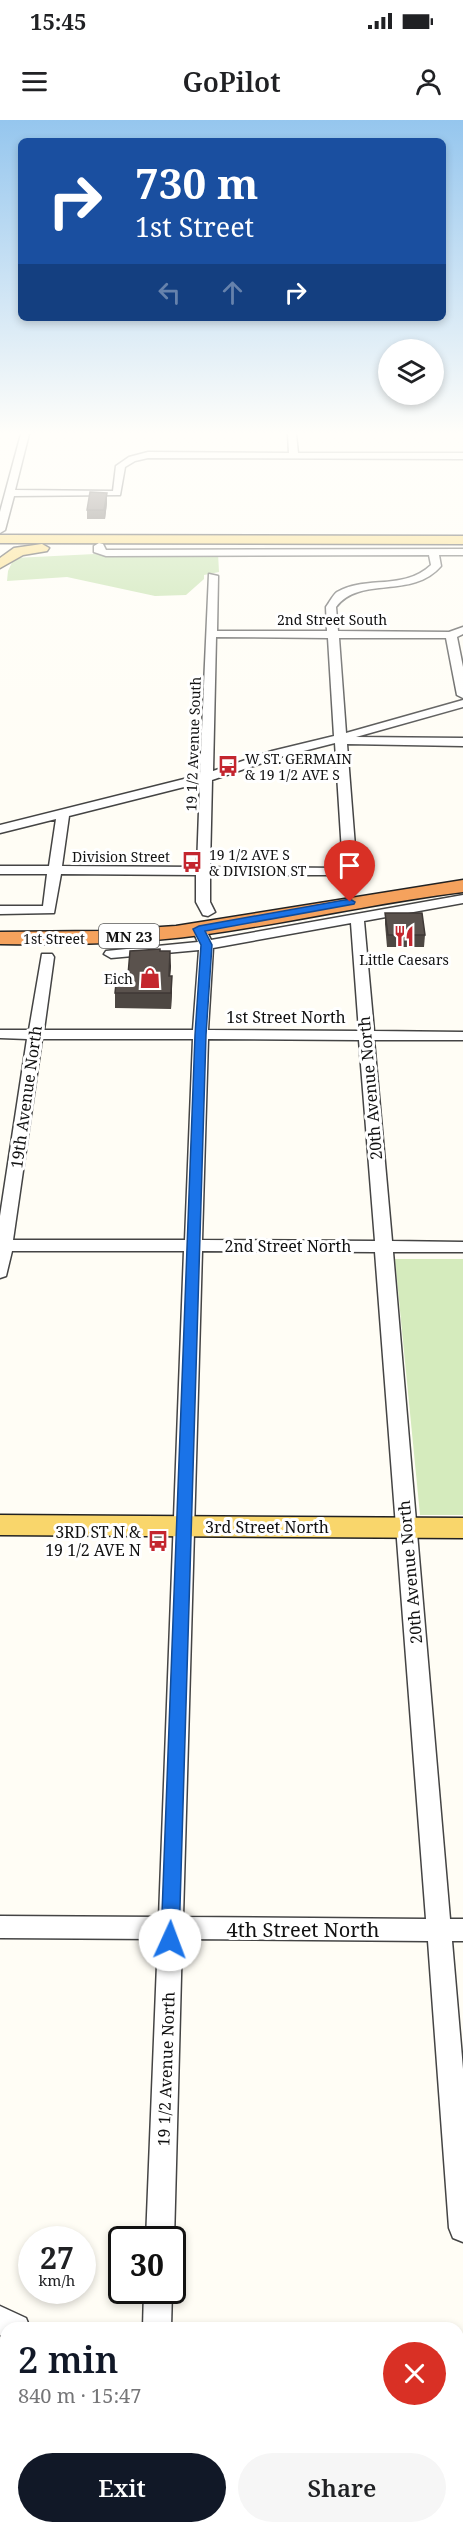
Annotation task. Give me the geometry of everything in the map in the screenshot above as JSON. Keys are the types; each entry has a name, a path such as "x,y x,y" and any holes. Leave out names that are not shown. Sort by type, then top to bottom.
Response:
{"highway":[{"name":"1st Street","path":"0,927 99,924 204,929 374,884 463,874"},
{"name":"1st Street","path":"0,938 118,937 204,929 389,895 463,886"}],"main road":[{"path":"0,547 33,547"},
{"path":"0,564 11,555 26,549 71,547"},
{"name":"3rd Street North","path":"0,1525 463,1528"}],"street":[{"path":"99,547 99,552 106,553 463,552"},
{"path":"341,738 331,634 331,606 340,595 364,587 398,584 424,577 436,566 434,552"},
{"name":"19 1/2 Avenue South","path":"204,929 203,871 208,777 206,739 213,576"},
{"path":"462,690 451,635 463,630"},
{"name":"2nd Street South","path":"212,634 451,635"},
{"path":"0,829 208,777 276,754 463,703"},
{"path":"341,738 353,742 463,742"},
{"name":"Division Street","path":"0,870 350,872 341,738"},
{"path":"0,910 49,910 63,812"},
{"path":"111,954 204,929 357,917 463,899"},
{"name":"20th Avenue North","path":"357,917 463,2228"},
{"name":"19 1/2 Avenue North","path":"160,2226 204,929"},
{"name":"19th Avenue North","path":"0,1272 47,957"},
{"name":"1st Street North","path":"0,1034 463,1036"},
{"name":"2nd Street North","path":"4,1245 463,1247"},
{"name":"4th Street North","path":"0,1927 463,1930"},
{"path":"157,2322 158,2304"}],"green space":[{"path":"218,553 219,572 204,575 204,579 186,595 155,596 67,577 7,581 8,571 14,558 95,554 106,556"},
{"path":"395,1259 463,1259 463,1515 420,1515"}],"building":[{"path":"385,913 422,913 425,935 388,935"},
{"path":"160,949 160,951 170,951 171,993 115,993 117,975 128,975 130,951"}],"place":[{"name":"W ST. GERMAIN & 19 1/2 AVE S","path":"228,766"},
{"name":"19 1/2 AVE S & DIVISION ST","path":"192,862"},
{"name":"Little Caesars","path":"404,936"},
{"name":"Eich","path":"150,978"},
{"name":"3RD ST N & 19 1/2 AVE N","path":"158,1541"}],"route":[{"path":"170,1940 200,1035 207,945 199,929 350,902"}]}
